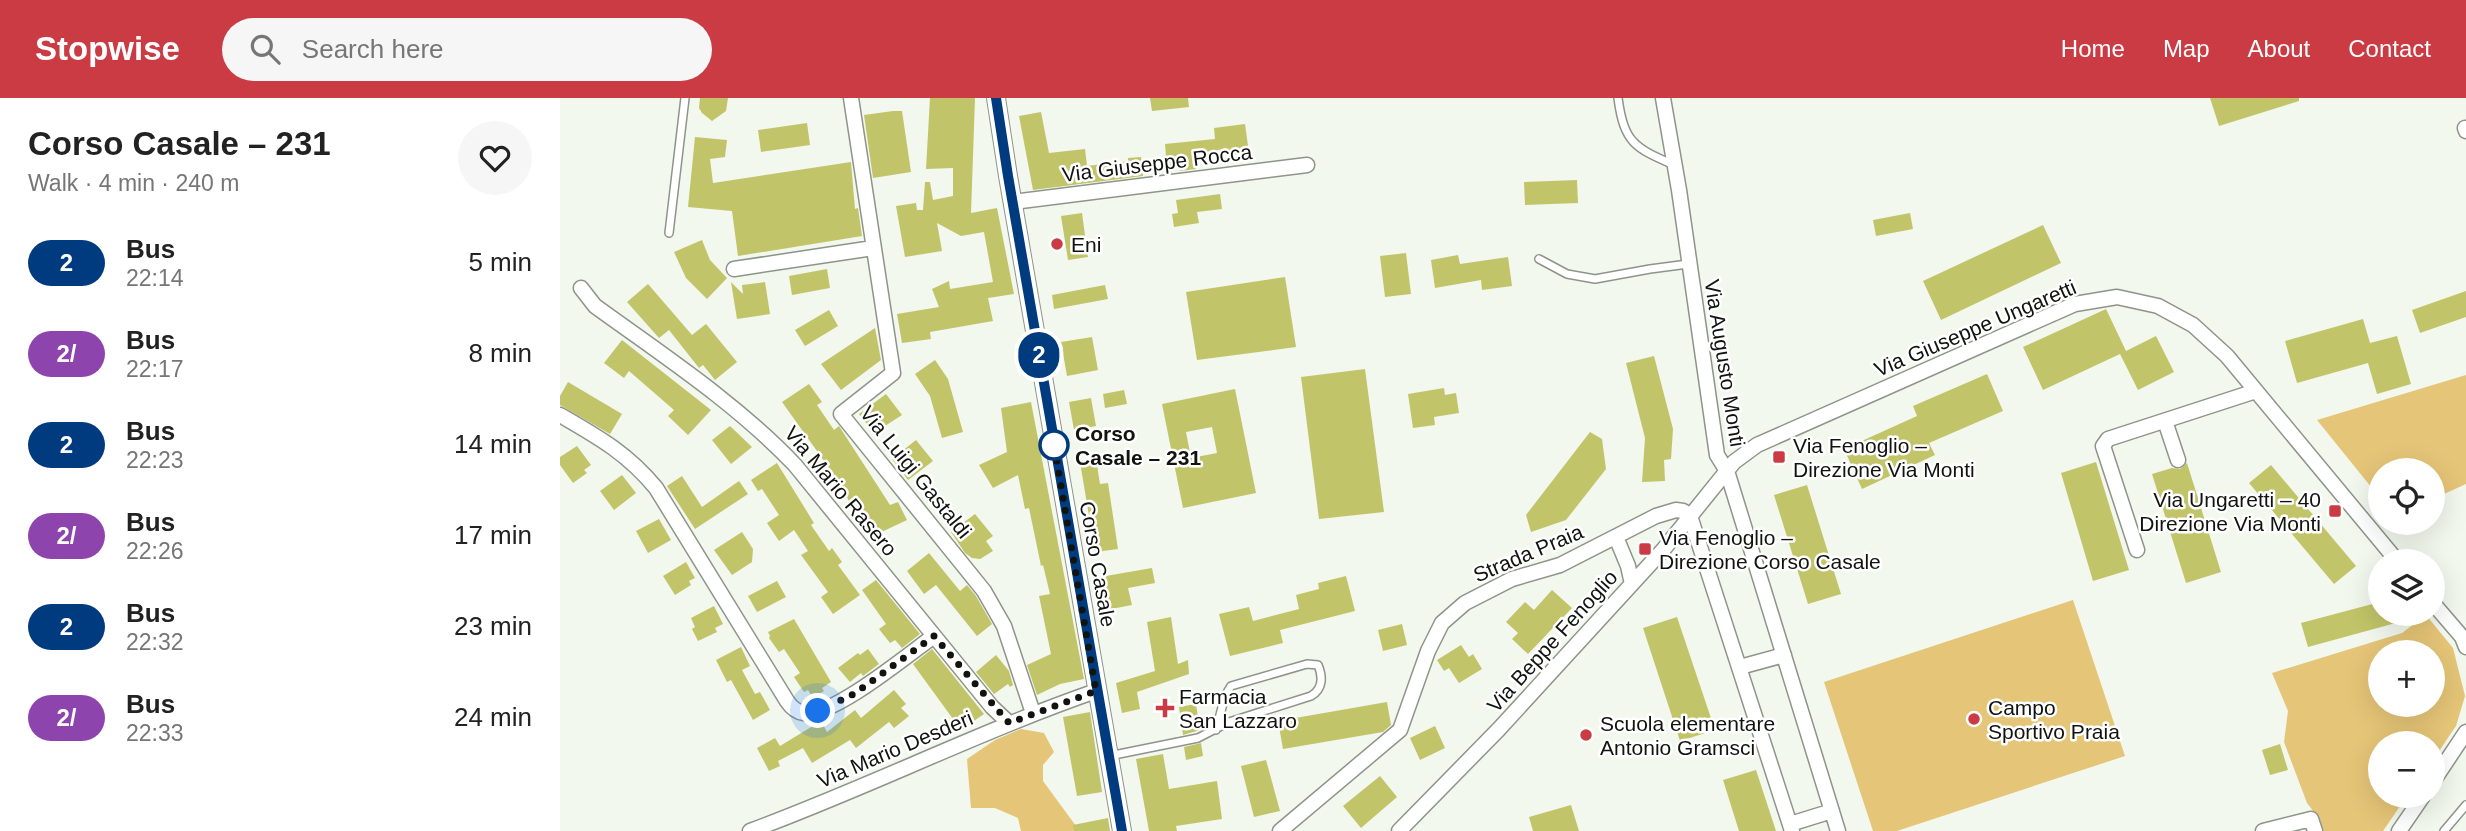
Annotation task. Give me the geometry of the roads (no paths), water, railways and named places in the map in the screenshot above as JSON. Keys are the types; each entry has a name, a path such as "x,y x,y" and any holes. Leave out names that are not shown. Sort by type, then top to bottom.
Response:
{"street":[{"name":"Via Luigi Gastaldi","path":"851,98 893,373 841,414 985,591 1004,626 1033,713"},
{"name":"Corso Casale","path":"996,98 1122,831"},
{"name":"Via Augusto Monti","path":"1663,98 1717,455 1727,471 1838,831"},
{"name":"Via Giuseppe Rocca","path":"1013,202 1307,165"},
{"path":"734,270 873,248"},
{"name":"Via Mario Rasero","path":"581,288 596,306 733,406 764,432 795,465 934,636 1009,723"},
{"name":"Via Giuseppe Ungaretti","path":"1727,471 1743,453 1781,434 2075,304 2117,297 2158,306 2193,325 2227,356 2387,549"},
{"path":"2137,550 2103,446 2108,439 2256,391"},
{"path":"560,415 614,446 638,466 656,488 787,701 797,711 811,713 854,694 934,636"},
{"path":"2165,421 2178,460"},
{"name":"Via Beppe Fenoglio","path":"1399,831 1499,729 1632,584 1727,471"},
{"name":"Strada Praia","path":"1280,831 1399,730 1427,651 1442,623 1465,603 1512,579 1560,565 1656,516 1676,510 1690,516"},
{"path":"1690,516 1791,827 1832,811"},
{"path":"1616,537 1629,566 1632,584"},
{"path":"2445,617 2462,637 2466,647"},
{"path":"1740,667 1784,654"},
{"name":"Via Mario Desderi","path":"750,831 814,807 1033,713 1096,691"},
{"path":"2445,764 2466,732"},
{"path":"2399,831 2415,808"},
{"path":"2263,831 2311,819 2315,831"}],"lane":[{"path":"669,233 685,98"},
{"path":"1618,98 1626,132 1639,149 1674,165"},
{"path":"1539,258 1567,274 1595,279 1650,268 1688,264"},
{"path":"1108,757 1198,738 1216,730 1229,722 1311,696 1321,685 1318,665 1307,664 1231,686 1225,696 1216,730"},
{"path":"2444,831 2466,804"}],"place":[{"name":"Eni","path":"1057,244"},
{"name":"Corso Casale – 231","path":"1054,445"},
{"name":"Via Fenoglio – Direzione Via Monti","path":"1779,457"},
{"name":"Via Ungaretti – 40 Direzione Via Monti","path":"2335,511"},
{"name":"Via Fenoglio – Direzione Corso Casale","path":"1645,549"},
{"name":"Farmacia San Lazzaro","path":"1165,708"},
{"name":"Campo Sportivo Praia","path":"1974,719"},
{"name":"Scuola elementare Antonio Gramsci","path":"1586,735"}]}
